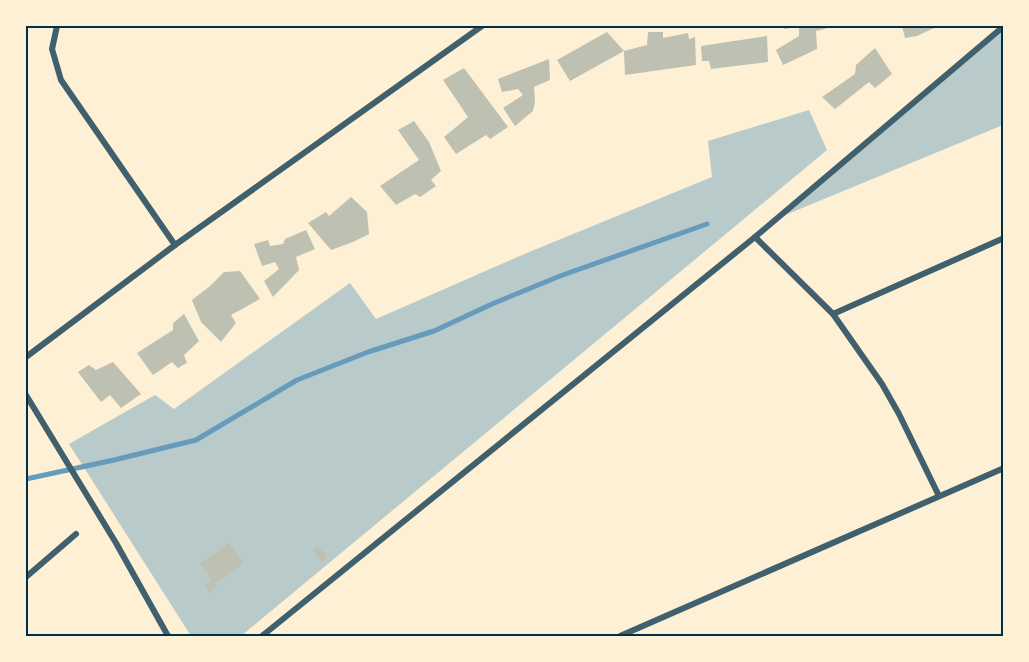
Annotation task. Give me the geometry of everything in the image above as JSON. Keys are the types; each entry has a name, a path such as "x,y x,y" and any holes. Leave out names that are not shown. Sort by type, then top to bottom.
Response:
{"street":[{"path":"57,26 52,49 62,80 175,245"},
{"path":"26,357 175,245 482,26"},
{"path":"262,636 755,237 1004,26"},
{"path":"755,237 833,314 882,384 939,496"},
{"path":"833,314 1004,238"},
{"path":"26,395 116,543 168,636"},
{"path":"620,636 629,635 1004,468"},
{"path":"26,577 76,534"}],"shaded area":[{"path":"1003,26 1003,125 778,218"},
{"path":"809,110 827,150 241,636 191,636 69,444 155,395 174,409 350,283 376,319 522,255 712,177 708,141"}],"building":[{"path":"783,26 836,26 816,31 817,49 783,65 776,50 799,36 799,27 784,29"},
{"path":"902,26 941,26 917,36 905,38"},
{"path":"607,32 624,51 570,81 557,60"},
{"path":"648,32 663,32 663,38 688,33 689,39 695,37 696,65 625,75 624,51 647,45"},
{"path":"767,36 768,62 711,69 709,61 702,61 701,46"},
{"path":"875,48 892,74 875,88 869,82 835,109 822,97 855,74 856,65"},
{"path":"549,59 550,80 534,87 533,111 515,126 503,108 523,95 518,89 502,92 498,79"},
{"path":"464,68 508,127 490,139 486,135 456,154 444,137 468,117 443,80"},
{"path":"414,121 429,142 441,171 431,180 436,186 420,197 415,194 396,205 380,186 419,160 398,130"},
{"path":"351,197 367,212 369,234 331,250 308,223 326,212 329,216"},
{"path":"306,230 315,249 296,257 299,270 273,297 264,281 279,269 275,262 262,266 254,244 268,240 270,246 283,244 285,239"},
{"path":"240,271 260,299 231,315 236,323 221,342 201,322 192,300 224,272"},
{"path":"184,314 199,341 184,355 187,363 178,368 172,362 153,375 137,353 173,330 173,323"},
{"path":"113,362 141,394 121,408 110,395 101,402 78,372 89,365 96,370"},
{"path":"229,543 244,563 215,584 217,586 210,593 204,586 212,580 200,564"},
{"path":"318,546 327,557 322,562 313,550"}],"waterway":[{"path":"26,479 196,440 297,380 368,352 434,331 560,276 707,224"}]}
